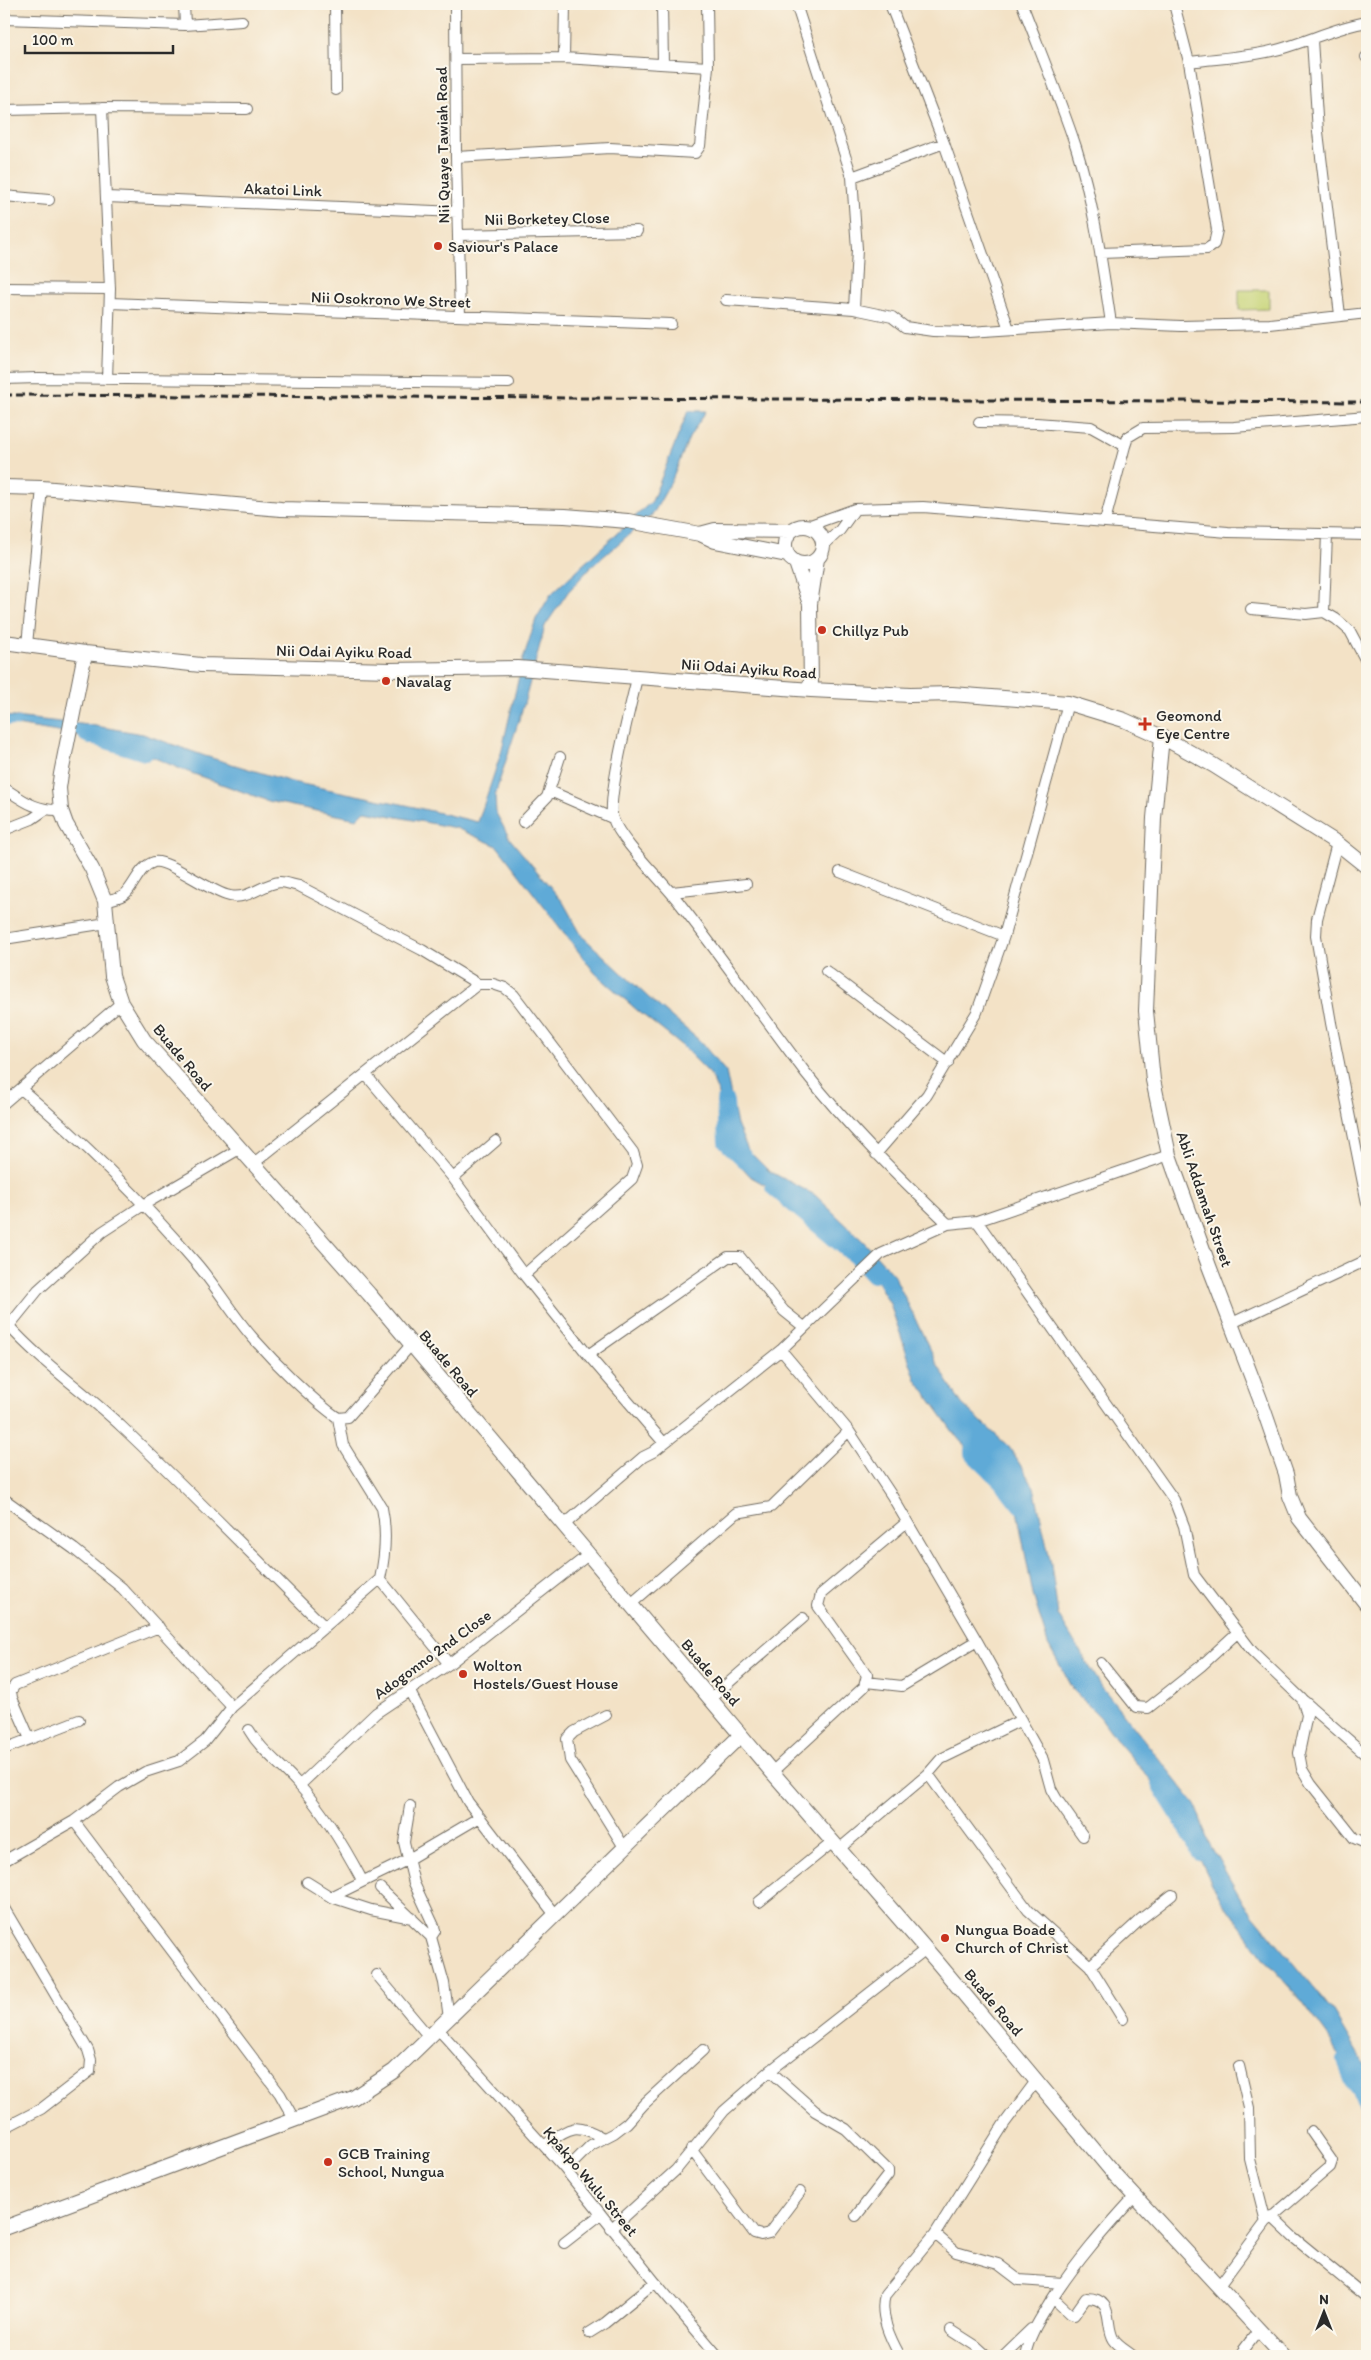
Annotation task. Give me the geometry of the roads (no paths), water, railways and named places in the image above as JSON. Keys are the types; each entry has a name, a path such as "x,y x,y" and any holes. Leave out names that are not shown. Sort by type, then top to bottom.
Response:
{"street":[{"path":"184,4 185,24"},
{"path":"335,4 336,90"},
{"name":"Nii Quaye Tawiah Road","path":"456,4 456,157 460,316"},
{"path":"564,58 565,4"},
{"path":"662,4 662,64"},
{"path":"456,157 610,148 696,153 700,146 708,67 707,4"},
{"path":"796,4 852,177 857,249 854,309"},
{"path":"890,4 944,143 1009,329"},
{"path":"1022,4 1076,147 1101,253 1111,323"},
{"path":"1101,253 1207,249 1214,244 1216,230 1189,62 1174,4"},
{"path":"4,19 185,24 242,21"},
{"path":"1189,62 1251,56 1312,40 1343,26 1367,22"},
{"path":"1312,40 1318,132 1340,315"},
{"path":"456,59 564,58 708,67"},
{"path":"102,108 110,289 107,379"},
{"path":"4,110 102,108 247,109"},
{"path":"852,177 944,143"},
{"path":"4,196 48,200"},
{"name":"Akatoi Link","path":"107,197 457,212"},
{"name":"Nii Borketey Close","path":"458,235 637,231"},
{"path":"4,288 110,289"},
{"path":"726,300 854,309 892,317 905,326 933,332 1111,323 1181,326 1270,324 1367,313"},
{"name":"Nii Osokrono We Street","path":"110,303 671,324"},
{"path":"4,379 509,383"},
{"path":"1105,521 1128,437 1143,428 1234,427 1367,416"},
{"path":"979,422 1036,423 1091,427 1125,446"},
{"path":"4,487 42,488 281,509 565,516 628,521 700,534 715,541 807,564 817,559"},
{"path":"26,645 42,488"},
{"path":"700,534 715,530 791,531 855,509 923,507 1228,532 1367,535"},
{"path":"811,690 810,604 817,559 823,546 840,530 855,509"},
{"path":"805,526 818,532 823,546"},
{"path":"791,531 785,542 810,604"},
{"path":"1324,612 1327,534"},
{"path":"1251,609 1306,614 1324,612 1350,631 1367,662"},
{"name":"Nii Odai Ayiku Road","path":"4,642 85,653 201,665 390,670 518,668 811,690 910,695 952,694 1068,703 1124,720 1162,737 1213,765 1337,842 1367,867"},
{"path":"4,788 29,804 45,810 61,810 59,788 85,653"},
{"path":"637,678 613,788 611,802 612,818 622,834 672,892 806,1073 876,1154 948,1224"},
{"path":"876,1154 927,1095 977,1012 1004,936 1068,703"},
{"name":"Abli Addamah Street","path":"1162,737 1154,818 1146,1011 1153,1080 1169,1155 1208,1266 1232,1323 1299,1518 1367,1606"},
{"path":"523,822 550,791 560,757"},
{"path":"550,791 612,818"},
{"path":"4,830 32,819 45,810"},
{"name":"Buade Road","path":"61,810 66,824 92,869 104,901 112,976 121,1003 144,1040 164,1065 241,1148 369,1294 410,1346 564,1525 740,1735 926,1949 1135,2196 1283,2356"},
{"path":"1337,842 1317,919 1316,936 1330,1023 1367,1203"},
{"path":"104,901 125,894 146,866 155,861 164,862 214,891 229,896 241,898 264,886 281,882 299,886 422,950 478,984 493,984 505,988 514,995 633,1152 637,1165 632,1179 524,1275"},
{"path":"840,872 1004,936"},
{"path":"672,892 746,884"},
{"path":"4,939 107,923"},
{"path":"826,971 948,1063"},
{"path":"254,1163 478,984"},
{"path":"4,1103 121,1003"},
{"path":"366,1075 453,1178 524,1275 588,1355 664,1443"},
{"path":"21,1089 62,1123 145,1204 198,1265 252,1338 324,1409 338,1418 348,1417 410,1346"},
{"path":"453,1178 496,1141"},
{"path":"241,1148 145,1204 102,1232 38,1290 6,1329 99,1406 180,1481 324,1627"},
{"path":"564,1525 635,1463 664,1443 781,1350 862,1270 881,1254 948,1224 977,1221 1169,1155"},
{"path":"977,1221 1174,1500 1184,1526 1194,1575 1252,1651 1302,1700 1367,1756"},
{"path":"588,1355 728,1257 734,1256 740,1257 784,1311 804,1327"},
{"path":"1232,1323 1367,1260"},
{"path":"781,1350 849,1431 907,1522 977,1641 1043,1760 1051,1789 1083,1836"},
{"path":"4,1861 74,1821 113,1791 145,1772 179,1761 205,1742 232,1707 380,1579 385,1548 382,1508 343,1446 338,1418"},
{"path":"631,1604 736,1513 771,1506 849,1431"},
{"path":"4,1499 74,1548 122,1588 232,1707"},
{"path":"772,1772 864,1687 866,1682 867,1674 818,1606 824,1590 907,1522"},
{"name":"Adogonno 2nd Close","path":"300,1785 376,1713 449,1664 588,1555"},
{"path":"380,1579 449,1664"},
{"path":"710,1699 804,1618"},
{"path":"30,1739 12,1698 11,1691 15,1686 159,1627"},
{"path":"1101,1663 1136,1707 1148,1708 1238,1632"},
{"path":"866,1682 902,1686 977,1641"},
{"path":"409,1690 468,1802 554,1914"},
{"path":"1302,1700 1307,1715 1299,1753 1302,1769 1311,1784 1354,1838 1363,1842 1367,1841"},
{"path":"606,1715 574,1732 568,1739 568,1750 570,1760 624,1847"},
{"path":"4,1749 79,1720"},
{"path":"759,1902 836,1846 928,1774 940,1759 1021,1720"},
{"path":"249,1730 258,1745 272,1755 300,1785 340,1839 362,1880"},
{"path":"4,2228 353,2098 394,2071 740,1735"},
{"path":"928,1774 1028,1910 1090,1966 1123,2019"},
{"path":"410,1806 404,1842 414,1884 434,1926 431,1936"},
{"path":"331,1897 362,1880 407,1860 480,1817"},
{"path":"74,1821 280,2094 295,2121"},
{"path":"307,1882 331,1897 371,1910 412,1918"},
{"path":"380,1888 431,1936 444,1983 449,2018"},
{"path":"1090,1966 1141,1919 1172,1894"},
{"path":"4,1908 88,2050 92,2060 90,2070 41,2110 4,2128"},
{"path":"612,2229 676,2170 691,2149 724,2111 770,2070 926,1949"},
{"name":"Kpakpo Wulu Street","path":"377,1975 564,2168 654,2282 718,2356"},
{"path":"564,2168 575,2161 591,2145 614,2133 627,2123 644,2104 702,2050"},
{"path":"1239,2066 1249,2108 1250,2159 1268,2219 1365,2296"},
{"path":"770,2070 815,2111 846,2129 888,2170 888,2175 856,2216"},
{"path":"900,2356 883,2314 884,2295 935,2234 1004,2124 1036,2081"},
{"path":"544,2146 567,2130 585,2128 602,2138"},
{"path":"1218,2287 1268,2219 1330,2167 1332,2161 1311,2131"},
{"path":"691,2149 754,2233 761,2235 769,2233 800,2192"},
{"path":"1025,2356 1036,2325 1063,2283 1085,2252 1135,2196"},
{"path":"564,2243 600,2216"},
{"path":"935,2234 956,2252 998,2264 1019,2280 1063,2283"},
{"path":"589,2332 605,2323 654,2282"},
{"path":"1053,2298 1070,2314 1074,2315 1086,2298 1094,2298 1100,2302 1108,2310 1114,2340 1132,2356"},
{"path":"1003,2356 1036,2325"},
{"path":"951,2330 976,2346 987,2356"},
{"path":"1239,2356 1258,2331"}],"water":[{"path":"688,411 706,411 689,438 672,480 653,514 590,568 568,592 545,626 524,704 495,795 496,813 510,839 563,902 582,936 649,998 699,1040 726,1072 737,1125 748,1150 769,1171 815,1195 865,1243 894,1275 938,1366 962,1404 1009,1447 1034,1487 1051,1564 1058,1615 1102,1687 1195,1804 1209,1843 1244,1904 1332,2010 1367,2069 1367,2103 1332,2042 1302,2001 1264,1959 1217,1894 1197,1853 1183,1813 1168,1800 1119,1743 1101,1718 1074,1691 1048,1644 1033,1595 1016,1505 1003,1477 978,1461 956,1436 916,1380 890,1304 876,1280 851,1248 819,1215 751,1177 733,1157 721,1099 710,1074 681,1045 638,1011 595,973 497,846 456,828 365,811 357,819 268,801 183,770 117,742 4,723 4,716 90,725 143,734 205,756 292,782 478,822 501,753 523,659 536,619 551,594 652,501"}],"waterway":[{"path":"4,724 18,725"},
{"path":"87,734 145,752"},
{"path":"725,1102 727,1142 746,1160"},
{"path":"774,1187 861,1260 873,1274"},
{"path":"973,1453 1001,1480 1021,1505"},
{"path":"1160,1784 1200,1852"},
{"path":"1346,2061 1355,2083 1367,2101"}],"railway":[{"path":"4,395 1367,402"}],"place":[{"name":"Saviour's Palace","path":"438,246"},
{"name":"Chillyz Pub","path":"822,630"},
{"name":"Navalag","path":"386,681"},
{"name":"Geomond Eye Centre","path":"1145,724"},
{"name":"Wolton Hostels/Guest House","path":"463,1674"},
{"name":"Nungua Boade Church of Christ","path":"945,1938"},
{"name":"GCB Training School, Nungua","path":"328,2162"}]}
